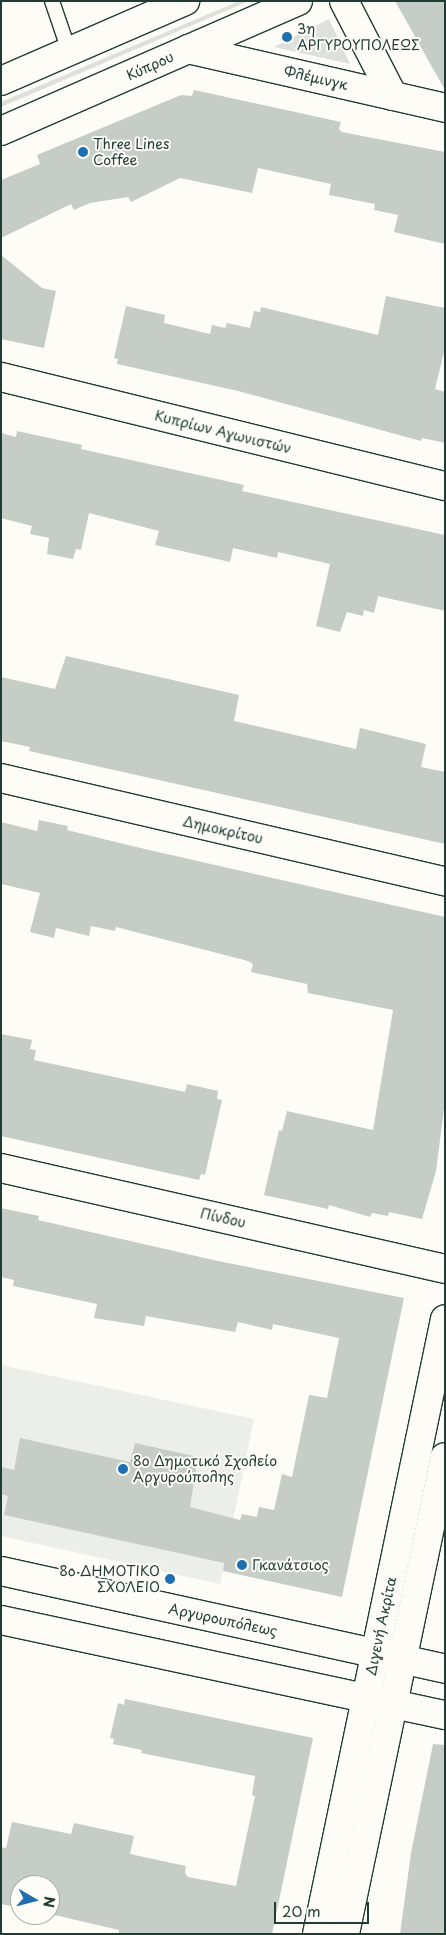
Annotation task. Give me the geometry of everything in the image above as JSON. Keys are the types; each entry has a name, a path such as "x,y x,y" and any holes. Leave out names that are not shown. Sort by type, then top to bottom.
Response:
{"street":[{"path":"1,81 185,1"},
{"name":"Κύπρου","path":"1,131 298,1"},
{"path":"344,1 393,96"},
{"name":"Φλέμινγκ","path":"188,49 445,108"},
{"name":"Κυπρίων Αγωνιστών","path":"1,378 445,486"},
{"name":"Δημοκρίτου","path":"1,778 445,882"},
{"name":"Πίνδου","path":"1,1168 445,1269"},
{"name":"Διγενή Ακρίτα","path":"317,1934 445,1319"},
{"name":"Διγενή Ακρίτα","path":"345,1934 445,1457"},
{"name":"Αργυρουπόλεως","path":"1,1571 445,1669"},
{"path":"1,1620 445,1715"}],"lane":[{"path":"52,1 70,51"}],"shaded area":[{"path":"239,1 249,1 1,107 1,102"},
{"path":"329,19 350,64 274,47"},
{"name":"8ο Δημοτικό Σχολείο Αργυρούπολης","path":"1,1365 254,1419 220,1584 1,1536"}],"building":[{"path":"395,1 445,1 445,90"},
{"path":"194,90 341,122 339,129 342,132 445,152 445,244 394,232 398,215 374,210 375,204 329,195 331,184 258,168 252,193 180,178 131,202 128,197 90,203 74,210 71,204 1,238 1,180 40,164 37,155 181,95 192,96"},
{"path":"1,255 42,288 56,291 44,348 1,339"},
{"path":"386,296 445,308 445,348 435,389 445,392 445,443 422,438 421,441 238,391 117,364 118,359 114,358 126,306 165,315 164,323 210,334 212,325 225,328 227,323 250,328 254,311 260,312 261,307 378,335"},
{"path":"17,431 82,445 81,449 244,485 242,491 445,535 445,611 378,596 374,613 364,610 363,616 347,612 340,632 316,626 330,564 278,552 277,558 233,548 230,562 155,545 159,531 89,513 81,550 76,549 73,559 47,554 49,538 30,534 32,526 1,518 1,433 16,437"},
{"path":"66,656 239,695 234,721 356,749 360,728 426,744 421,767 445,772 445,844 29,751 30,747 1,741 1,677 55,689"},
{"path":"39,820 68,826 67,830 136,847 445,917 445,1101 436,1171 422,1219 389,1212 388,1216 372,1213 370,1217 329,1205 328,1209 264,1195 279,1130 282,1131 287,1111 373,1130 393,1010 308,993 307,984 251,972 253,964 248,961 116,927 115,931 91,926 89,936 56,928 54,938 30,932 40,893 1,884 1,822 37,831"},
{"path":"1,1034 32,1040 30,1049 36,1050 34,1060 185,1092 187,1084 218,1091 217,1099 222,1100 205,1175 201,1174 199,1180 1,1136"},
{"path":"1,1208 39,1216 38,1220 218,1261 404,1298 342,1597 223,1571 224,1563 4,1515 8,1496 1,1494 1,1467 14,1470 20,1438 130,1462 135,1443 198,1457 190,1507 240,1520 242,1514 257,1517 259,1507 274,1510 282,1474 292,1477 309,1395 327,1398 339,1338 273,1324 272,1330 238,1322 235,1332 146,1316 144,1326 94,1318 97,1304 13,1286 14,1280 1,1277"},
{"path":"125,1699 313,1738 272,1934 119,1934 119,1930 60,1916 60,1875 10,1875 10,1906 1,1904 1,1847 6,1848 12,1822 71,1834 74,1823 134,1836 130,1854 186,1866 185,1873 188,1877 236,1886 255,1796 252,1795 255,1776 141,1753 142,1750 113,1744 114,1739 110,1738 118,1703 124,1705"},
{"path":"433,1744 445,1745 445,1934 400,1934 411,1853"}],"place":[{"name":"3η ΑΡΓΥΡΟΥΠΟΛΕΩΣ","path":"287,37"},
{"name":"Three Lines Coffee","path":"83,152"},
{"name":"8ο Δημοτικό Σχολείο Αργυρούπολης","path":"123,1469"},
{"name":"Γκανάτσιος","path":"242,1565"},
{"name":"8ο ΔΗΜΟΤΙΚΟ ΣΧΟΛΕΙΟ","path":"170,1579"}]}
